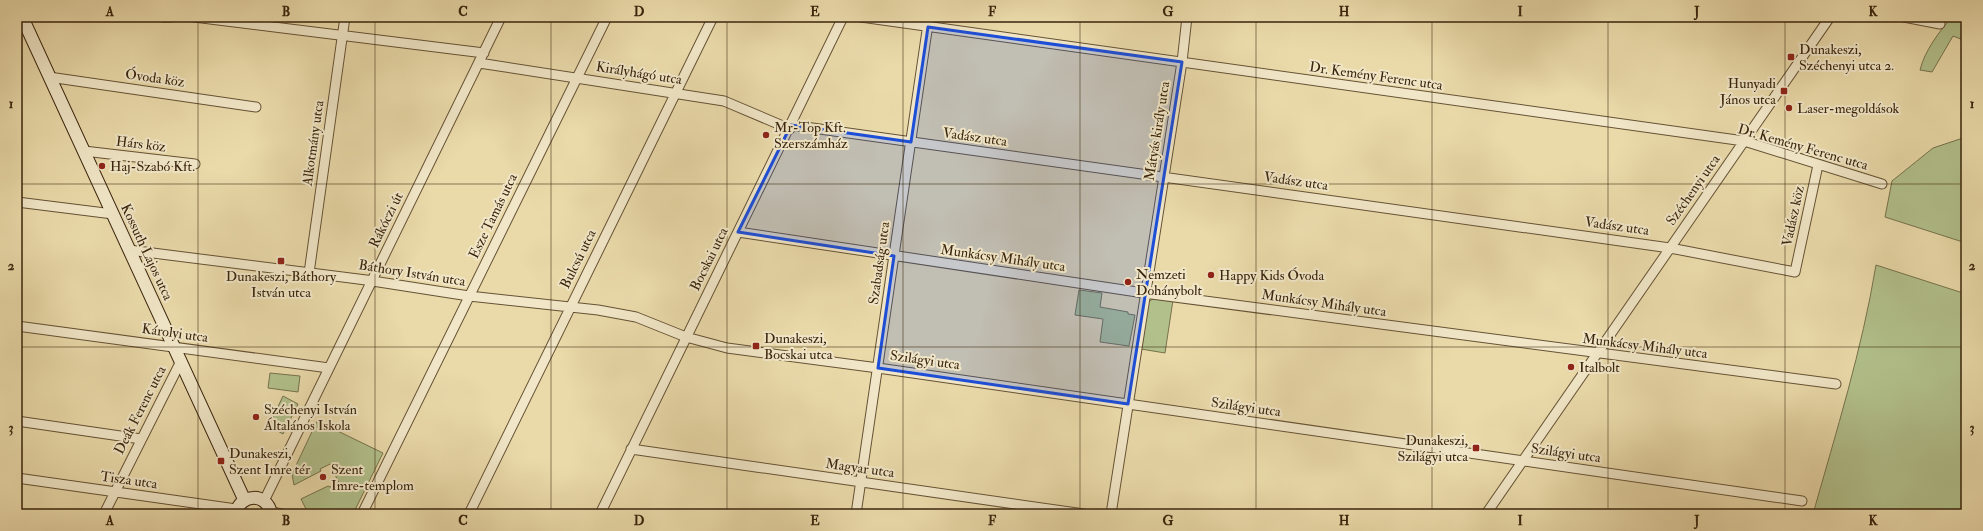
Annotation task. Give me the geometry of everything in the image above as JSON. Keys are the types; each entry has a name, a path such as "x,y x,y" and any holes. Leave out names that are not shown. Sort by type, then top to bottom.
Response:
{"street":[{"name":"Kossuth Lajos utca","path":"22,17 244,499"},
{"path":"164,17 170,17"},
{"path":"194,17 484,53"},
{"name":"Alkotmány utca","path":"309,272 345,17"},
{"name":"Rákóczi út","path":"264,500 502,17"},
{"name":"Esze Tamás utca","path":"362,514 607,17"},
{"name":"Bulcsú utca","path":"469,514 713,17"},
{"name":"Bocskai utca","path":"600,514 843,17"},
{"name":"Dr. Kemény Ferenc utca","path":"861,17 1744,142 1818,166 1882,184"},
{"name":"Szabadság utca","path":"856,514 930,17"},
{"name":"Mátyás király utca","path":"1128,404 1144,293 1182,62 1187,17"},
{"path":"1904,17 1940,24"},
{"name":"Széchenyi utca","path":"1486,514 1744,142 1827,18"},
{"name":"Királyhágó utca","path":"479,63 724,101 790,127"},
{"name":"Óvoda köz","path":"50,77 256,107"},
{"name":"Vadász utca","path":"790,127 911,142 1670,248 1795,272"},
{"name":"Hárs köz","path":"84,151 195,164"},
{"name":"Vadász köz","path":"1795,272 1818,166"},
{"path":"17,202 113,214"},
{"name":"Munkácsy Mihály utca","path":"738,232 1144,293 1597,354 1836,384"},
{"name":"Báthory István utca","path":"129,250 309,272 470,296 571,306 636,317 686,337"},
{"name":"Károlyi utca","path":"17,326 329,368"},
{"name":"Szilágyi utca","path":"686,337 727,348 878,368 1802,501"},
{"name":"Deák Ferenc utca","path":"104,514 180,361"},
{"path":"1111,514 1128,404"},
{"path":"17,421 141,439"},
{"name":"Magyar utca","path":"631,449 1084,514"},
{"name":"Tisza utca","path":"17,478 115,492 236,512"},
{"path":"236,512 244,499 255,497 264,500 275,514"}],"highlighted area":[{"path":"928,27 1182,62 1128,404 878,368 894,256 738,232 791,125 911,142"}],"green space":[{"path":"1952,17 1966,17 1966,41 1953,36 1932,72 1920,70 1929,48 1937,35"},
{"path":"1966,137 1966,243 1885,217 1892,181 1933,148"},
{"path":"1876,265 1966,294 1966,514 1813,514 1856,360"},
{"path":"1079,290 1102,293 1100,307 1128,312 1128,314 1135,315 1129,346 1100,342 1103,319 1075,315"},
{"path":"1154,298 1173,300 1165,353 1141,349 1147,303"},
{"path":"270,373 300,376 298,392 268,388"},
{"path":"283,396 298,404 283,434 269,426"},
{"path":"317,421 383,453 353,514 308,513 301,499 328,486 330,487 339,483 330,464 320,469 321,471 294,485 292,474"}],"place":[{"name":"Dunakeszi, Széchenyi utca 2.","path":"1791,57"},
{"name":"Hunyadi János utca","path":"1784,91"},
{"name":"Laser-megoldások","path":"1789,108"},
{"name":"Mr-Top Kft. Szerszámház","path":"766,135"},
{"name":"Haj-Szabó Kft.","path":"102,166"},
{"name":"Dunakeszi, Báthory István utca","path":"281,261"},
{"name":"Happy Kids Óvoda","path":"1211,275"},
{"name":"Nemzeti Dohánybolt","path":"1128,282"},
{"name":"Dunakeszi, Bocskai utca","path":"756,346"},
{"name":"Italbolt","path":"1571,367"},
{"name":"Széchenyi István Általános Iskola","path":"256,417"},
{"name":"Dunakeszi, Szilágyi utca","path":"1476,448"},
{"name":"Dunakeszi, Szent Imre tér","path":"221,461"},
{"name":"Szent Imre-templom","path":"323,477"}]}
